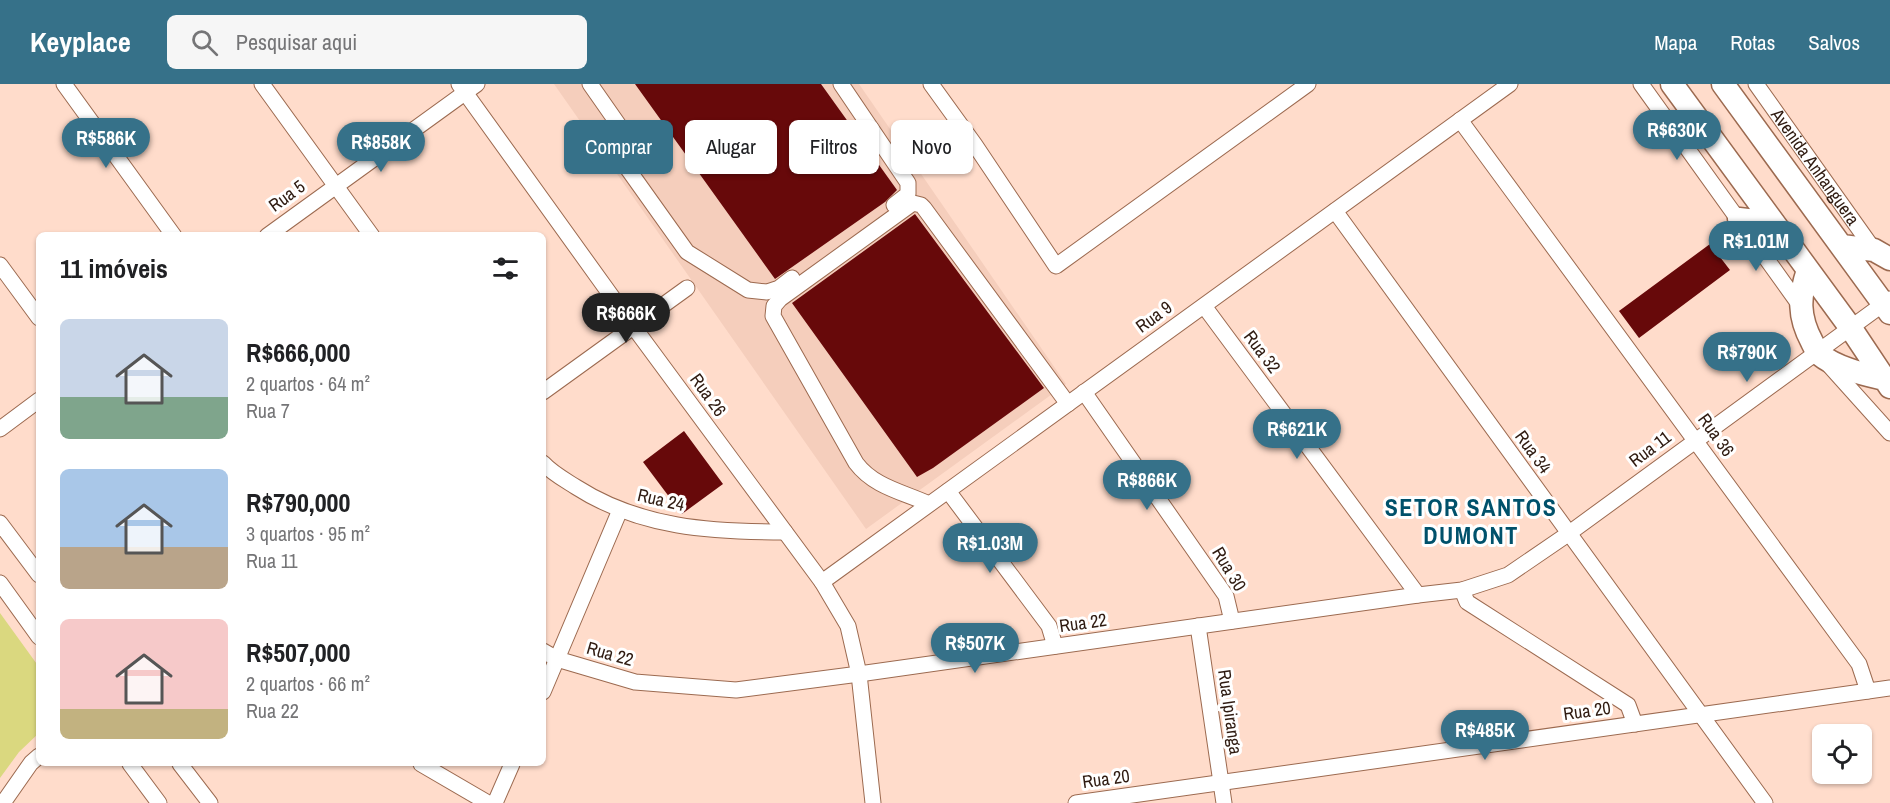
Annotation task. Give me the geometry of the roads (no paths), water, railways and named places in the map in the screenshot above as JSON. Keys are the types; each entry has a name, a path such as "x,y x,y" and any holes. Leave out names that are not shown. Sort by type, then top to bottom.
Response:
{"highway":[{"path":"1672,84 1850,327 1887,383"},
{"name":"Avenida Anhanguera","path":"1723,84 1888,305"},
{"path":"1739,219 1774,223"},
{"path":"1842,246 1882,254"},
{"path":"1808,270 1800,307 1806,330 1818,353 1845,368 1887,383"}],"street":[{"path":"64,84 171,232"},
{"path":"262,84 369,232"},
{"path":"590,84 624,134 624,165 687,252 748,290 757,292 779,288 908,194 907,181 841,84"},
{"path":"932,84 1056,266 1308,84"},
{"name":"Rua 9","path":"822,582 1510,84"},
{"path":"1641,84 1800,307"},
{"name":"Avenida Anhanguera","path":"1756,84 1882,254"},
{"name":"Rua 5","path":"272,232 467,87"},
{"name":"Rua 26","path":"467,87 633,326 822,582 848,626 858,674 873,803"},
{"name":"Rua 36","path":"1460,120 1859,664 1868,691"},
{"path":"929,504 872,480 863,472 773,316 774,306 780,299 913,203 924,208 1068,404"},
{"name":"Rua 34","path":"1335,211 1765,803"},
{"path":"0,265 36,314"},
{"path":"546,390 687,288"},
{"name":"Rua 11","path":"1418,595 1462,590 1508,575 1818,353 1850,327 1888,305"},
{"name":"Rua 32","path":"1204,306 1418,595"},
{"path":"1818,353 1890,433"},
{"name":"Rua 30","path":"1084,392 1226,596 1232,621"},
{"path":"0,429 36,402"},
{"name":"Rua 24","path":"546,466 588,495 620,510 662,523 734,532 785,532"},
{"path":"948,491 1049,626 1055,646"},
{"path":"546,685 620,510"},
{"path":"0,523 36,571"},
{"path":"0,583 36,633"},
{"path":"1462,590 1467,602 1628,705 1635,724"},
{"name":"Rua 22","path":"546,653 557,660 635,682 736,690 1418,595"},
{"name":"Rua Ipiranga","path":"1198,626 1224,803"},
{"name":"Rua 20","path":"1076,803 1890,688"},
{"path":"3,803 36,759"},
{"path":"131,766 159,803"},
{"path":"182,766 210,803"},
{"path":"424,766 488,803"},
{"path":"495,803 511,766"}],"district":[{"name":"SETOR SANTOS DUMONT","path":"1471,522"}]}
